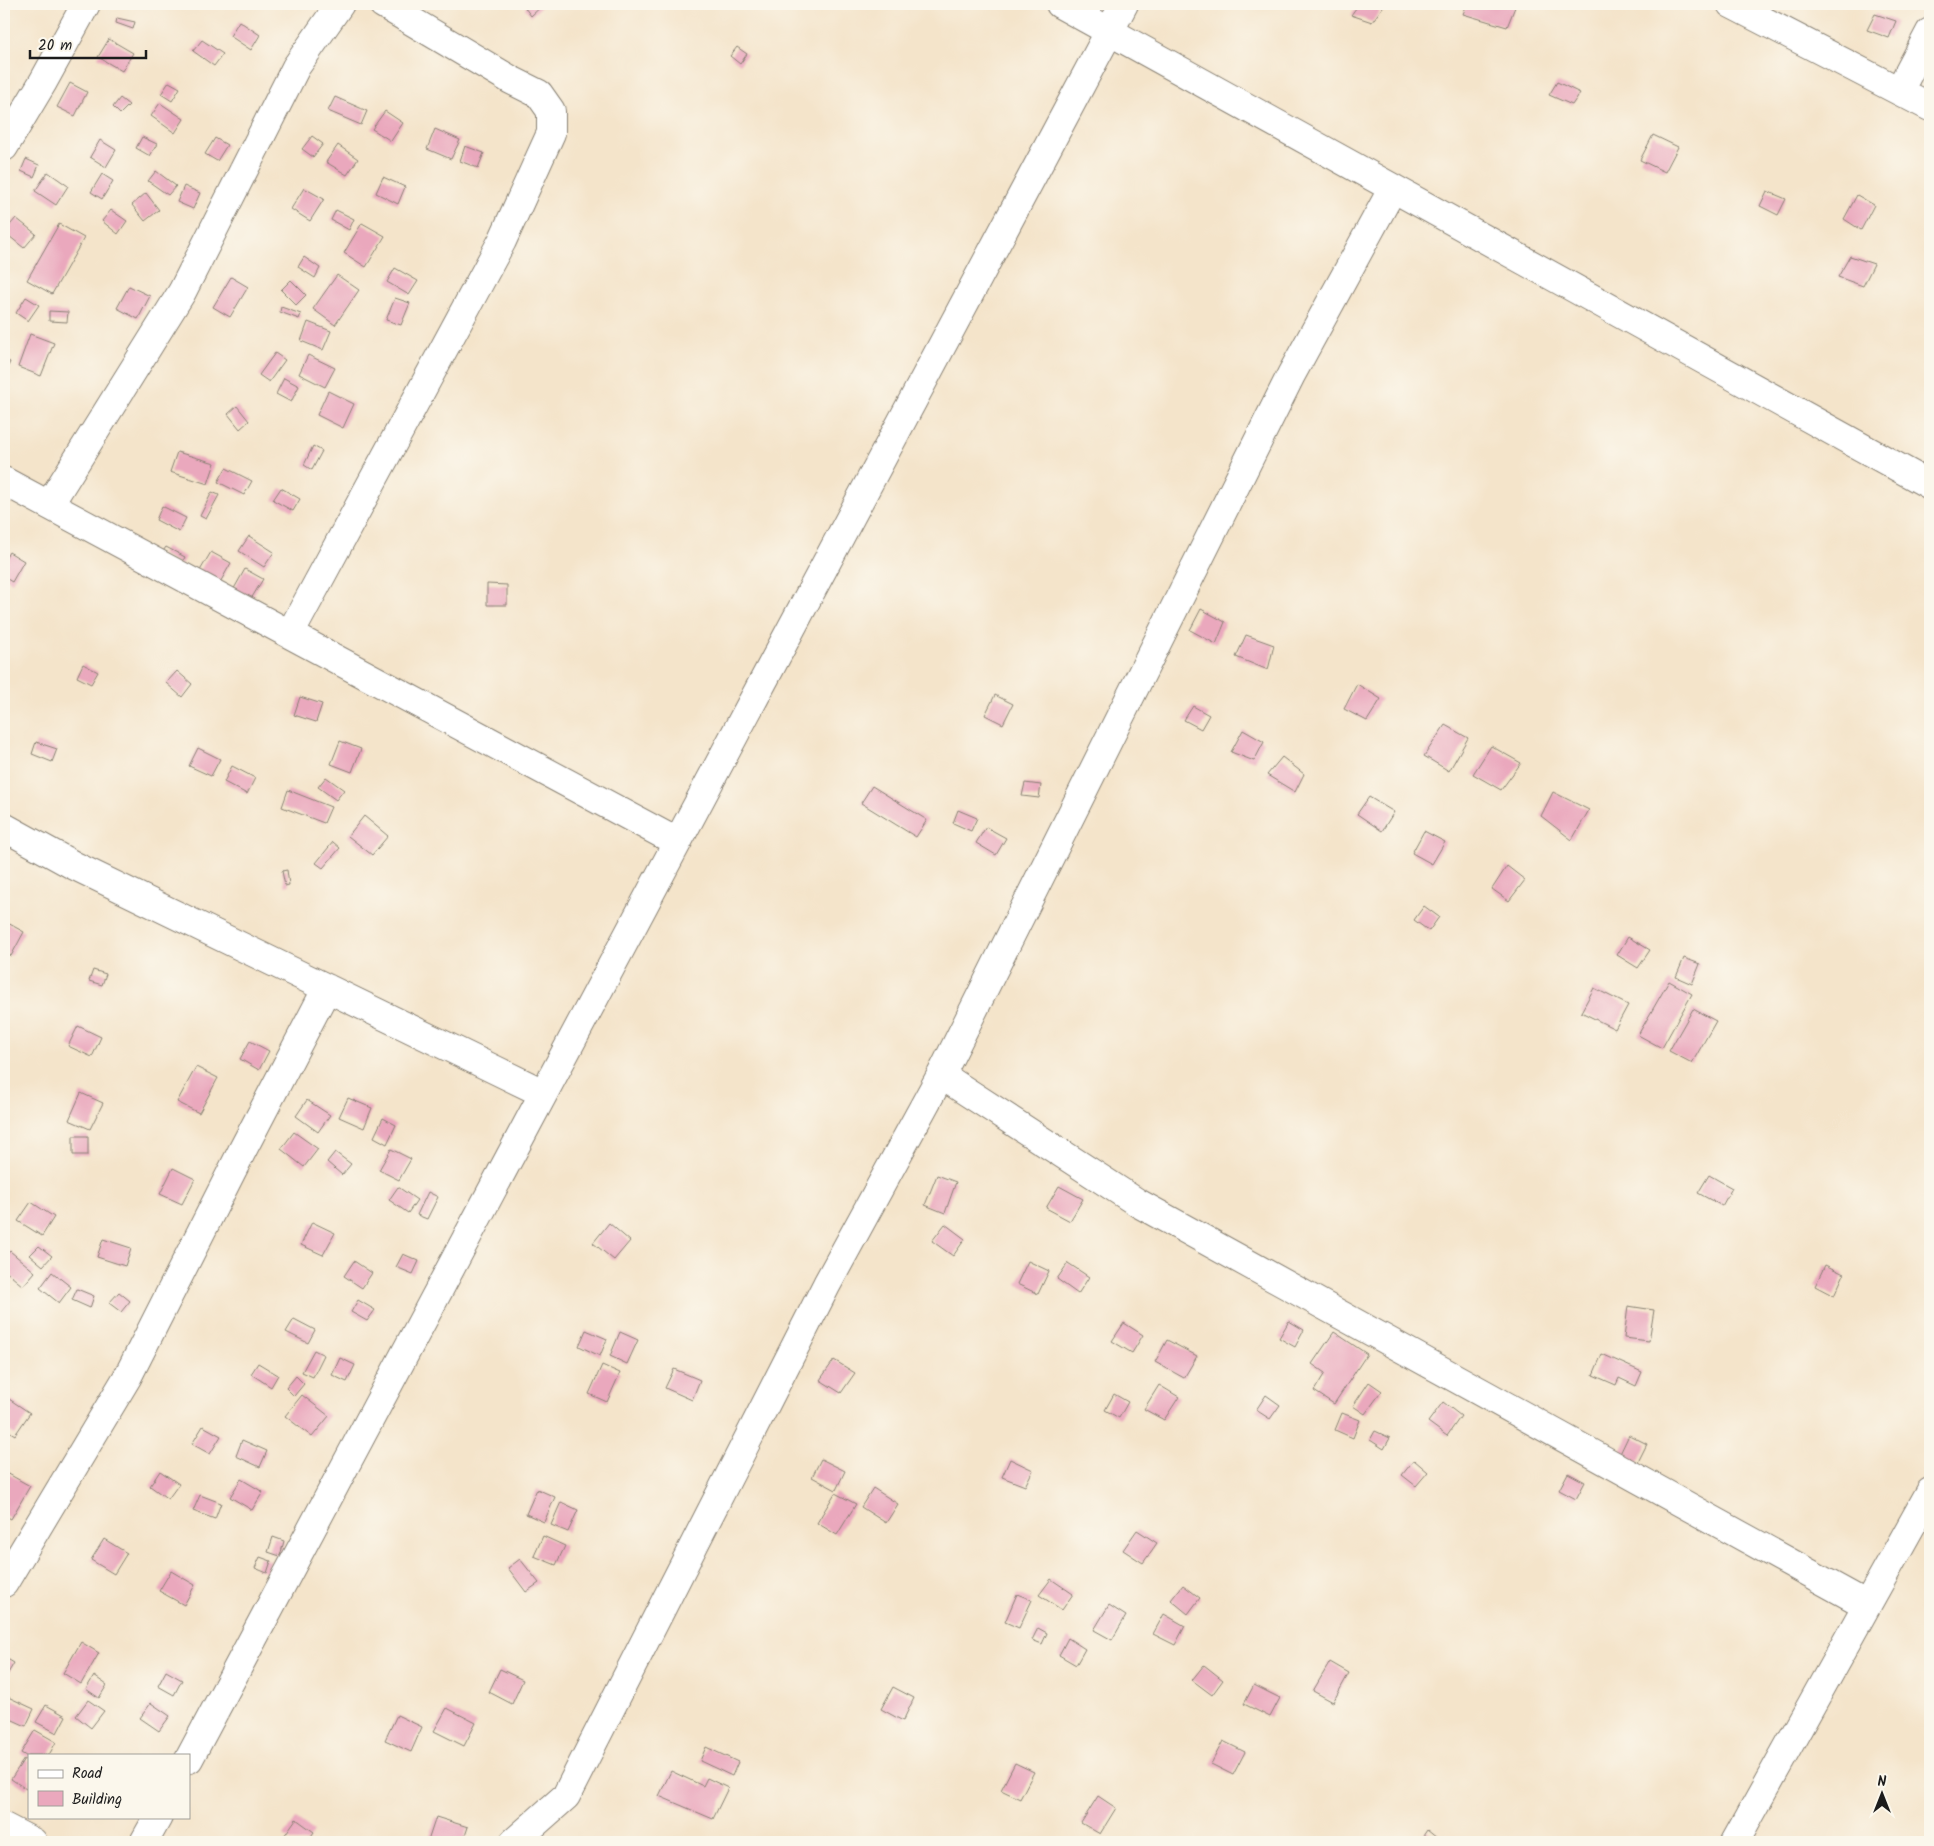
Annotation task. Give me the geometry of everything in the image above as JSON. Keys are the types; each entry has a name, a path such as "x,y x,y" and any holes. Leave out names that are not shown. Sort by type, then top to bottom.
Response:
{"street":[{"path":"4,147 86,4"},
{"path":"49,505 182,292 296,67 340,4"},
{"path":"290,634 502,241 551,133 551,111 539,94 511,80 383,4"},
{"path":"1060,4 1930,485"},
{"path":"190,1757 1108,30 1124,4"},
{"path":"1731,4 1930,107"},
{"path":"1899,91 1930,32"},
{"path":"514,1842 566,1796 826,1284 941,1075 1291,375 1393,188"},
{"path":"4,481 677,842"},
{"path":"4,827 73,866 543,1093"},
{"path":"4,1583 128,1376 240,1153 326,988"},
{"path":"941,1075 1138,1203 1867,1605"},
{"path":"1735,1842 1930,1492"},
{"path":"144,1842 157,1818"},
{"path":"4,1827 33,1842"}],"building":[{"path":"529,4 544,4 531,16 525,8"},
{"path":"1359,4 1385,4 1372,22 1351,15"},
{"path":"1467,4 1506,4 1515,7 1507,27 1463,14"},
{"path":"1875,14 1896,21 1889,38 1867,30"},
{"path":"117,18 135,22 133,29 116,23"},
{"path":"239,21 260,35 251,50 230,36"},
{"path":"109,39 133,53 122,71 98,57"},
{"path":"202,40 223,54 214,66 193,51"},
{"path":"737,47 747,54 740,64 730,56"},
{"path":"169,82 180,88 172,101 161,94"},
{"path":"1557,82 1580,93 1572,105 1549,95"},
{"path":"70,83 87,92 75,116 57,107"},
{"path":"335,97 367,111 361,125 328,111"},
{"path":"120,98 129,105 120,114 113,107"},
{"path":"160,103 184,119 175,133 151,116"},
{"path":"385,111 403,123 391,141 372,129"},
{"path":"435,129 460,140 451,159 427,149"},
{"path":"1653,135 1678,147 1665,172 1640,160"},
{"path":"312,136 323,144 313,157 302,149"},
{"path":"142,137 157,144 150,156 136,148"},
{"path":"215,138 227,145 217,161 205,154"},
{"path":"100,140 116,150 106,167 90,157"},
{"path":"338,145 358,159 347,175 326,162"},
{"path":"465,146 484,153 478,168 460,161"},
{"path":"26,159 39,165 34,177 21,171"},
{"path":"156,171 176,186 168,195 148,181"},
{"path":"48,172 68,186 56,205 35,191"},
{"path":"102,174 113,181 102,199 91,192"},
{"path":"383,177 405,187 398,204 376,193"},
{"path":"184,186 200,193 193,209 177,202"},
{"path":"304,188 324,199 310,221 291,209"},
{"path":"1767,191 1786,199 1778,215 1760,206"},
{"path":"146,193 159,210 145,221 132,205"},
{"path":"1857,195 1874,205 1861,230 1844,219"},
{"path":"111,210 127,221 118,234 102,221"},
{"path":"336,210 354,219 349,230 331,220"},
{"path":"16,218 36,234 24,248 4,232"},
{"path":"362,223 385,236 366,267 344,253"},
{"path":"59,224 84,238 52,294 27,280"},
{"path":"1850,256 1874,264 1863,286 1838,277"},
{"path":"304,257 320,268 315,278 298,267"},
{"path":"395,268 418,281 409,295 387,282"},
{"path":"337,275 359,290 335,325 313,309"},
{"path":"231,277 248,287 230,317 213,307"},
{"path":"291,280 306,295 296,305 281,290"},
{"path":"129,286 150,296 138,319 117,308"},
{"path":"26,297 39,305 28,321 16,313"},
{"path":"395,298 410,303 401,325 386,320"},
{"path":"281,307 301,314 299,319 280,312"},
{"path":"49,311 68,312 67,322 49,321"},
{"path":"308,322 331,331 323,350 301,341"},
{"path":"30,334 54,343 41,376 18,367"},
{"path":"275,353 285,360 269,382 259,375"},
{"path":"308,355 335,368 325,387 299,374"},
{"path":"4,359 10,362 4,375"},
{"path":"284,378 299,386 291,402 276,394"},
{"path":"328,391 354,404 343,428 317,415"},
{"path":"237,406 249,421 240,429 228,414"},
{"path":"313,446 322,451 312,470 304,465"},
{"path":"177,452 215,463 208,484 170,472"},
{"path":"226,468 252,481 244,495 218,482"},
{"path":"281,488 300,499 293,511 273,500"},
{"path":"212,492 219,495 206,519 200,516"},
{"path":"162,506 186,518 179,532 156,520"},
{"path":"249,536 274,552 264,567 239,551"},
{"path":"166,547 185,557 181,565 161,554"},
{"path":"9,552 24,561 12,582 4,577 4,561"},
{"path":"211,552 231,563 218,586 198,574"},
{"path":"245,569 263,579 248,604 231,594"},
{"path":"487,584 507,585 507,605 487,605"},
{"path":"1201,609 1225,622 1216,644 1190,630"},
{"path":"1246,635 1274,645 1268,670 1236,657"},
{"path":"83,664 98,672 91,684 77,677"},
{"path":"177,671 192,684 182,697 166,683"},
{"path":"1357,684 1381,699 1367,721 1344,709"},
{"path":"995,695 1013,704 1003,724 985,715"},
{"path":"300,697 322,704 316,722 294,715"},
{"path":"1193,706 1209,715 1201,729 1184,720"},
{"path":"1445,725 1468,738 1449,771 1424,756"},
{"path":"1243,730 1264,742 1254,761 1231,752"},
{"path":"340,741 361,749 352,772 331,764"},
{"path":"36,742 57,749 52,762 32,754"},
{"path":"1491,746 1521,763 1501,790 1473,774"},
{"path":"198,748 220,759 211,776 189,766"},
{"path":"1282,757 1304,774 1295,792 1267,775"},
{"path":"232,766 255,778 247,794 224,782"},
{"path":"326,777 344,790 336,800 318,787"},
{"path":"1025,783 1041,785 1039,798 1022,796"},
{"path":"872,786 927,820 916,837 861,803"},
{"path":"288,790 331,807 324,823 282,807"},
{"path":"1553,792 1589,810 1572,840 1541,816"},
{"path":"1369,797 1394,812 1382,831 1357,814"},
{"path":"958,810 977,818 971,831 953,823"},
{"path":"364,816 388,836 372,855 348,836"},
{"path":"986,827 1006,838 996,855 976,843"},
{"path":"1424,831 1445,842 1432,864 1412,853"},
{"path":"333,842 340,848 323,868 316,863"},
{"path":"1507,866 1525,880 1509,901 1492,889"},
{"path":"287,870 289,885 285,886 282,871"},
{"path":"1424,906 1439,917 1429,931 1414,920"},
{"path":"6,922 24,932 11,956 4,952 4,927"},
{"path":"1628,937 1650,950 1638,968 1617,955"},
{"path":"1684,958 1700,964 1692,984 1676,977"},
{"path":"93,970 106,974 102,985 89,981"},
{"path":"1669,981 1692,994 1662,1048 1638,1035"},
{"path":"1594,988 1628,1005 1615,1029 1581,1012"},
{"path":"1693,1009 1716,1021 1692,1063 1669,1051"},
{"path":"78,1026 101,1037 92,1057 68,1046"},
{"path":"250,1041 269,1051 259,1070 240,1059"},
{"path":"196,1067 218,1078 199,1113 177,1102"},
{"path":"81,1093 103,1103 90,1129 69,1120"},
{"path":"348,1098 372,1108 364,1128 339,1117"},
{"path":"307,1100 330,1115 318,1132 296,1116"},
{"path":"383,1118 396,1125 387,1144 374,1137"},
{"path":"294,1132 318,1149 304,1167 281,1149"},
{"path":"73,1136 88,1136 88,1155 73,1155"},
{"path":"391,1149 411,1159 399,1180 379,1170"},
{"path":"335,1152 351,1164 342,1175 327,1162"},
{"path":"173,1168 195,1179 182,1204 160,1194"},
{"path":"937,1175 956,1182 945,1213 925,1205"},
{"path":"1709,1175 1732,1188 1722,1206 1698,1193"},
{"path":"1059,1186 1083,1199 1070,1221 1046,1208"},
{"path":"398,1187 417,1200 408,1213 389,1200"},
{"path":"428,1192 438,1197 427,1219 417,1215"},
{"path":"31,1202 54,1217 42,1236 18,1221"},
{"path":"312,1222 335,1233 323,1255 301,1245"},
{"path":"609,1223 630,1241 614,1260 593,1243"},
{"path":"945,1224 965,1239 953,1256 932,1241"},
{"path":"103,1239 131,1248 125,1266 97,1257"},
{"path":"39,1246 52,1256 43,1266 30,1255"},
{"path":"10,1251 35,1272 23,1286 4,1270 4,1258"},
{"path":"403,1254 419,1261 413,1274 396,1267"},
{"path":"354,1261 372,1273 362,1288 344,1276"},
{"path":"1028,1261 1049,1271 1038,1294 1017,1284"},
{"path":"1068,1263 1089,1277 1078,1294 1057,1279"},
{"path":"1825,1265 1844,1274 1834,1296 1815,1286"},
{"path":"52,1272 71,1287 59,1303 40,1288"},
{"path":"77,1289 94,1296 90,1308 72,1300"},
{"path":"119,1292 130,1301 121,1312 109,1303"},
{"path":"358,1300 375,1310 367,1321 351,1312"},
{"path":"1628,1306 1654,1310 1649,1341 1624,1338"},
{"path":"294,1319 315,1330 308,1343 286,1332"},
{"path":"1289,1321 1304,1330 1295,1347 1279,1338"},
{"path":"1124,1323 1143,1335 1132,1353 1112,1341"},
{"path":"586,1330 607,1339 600,1356 579,1346"},
{"path":"620,1332 638,1340 627,1364 610,1356"},
{"path":"1334,1332 1367,1354 1334,1404 1314,1391 1325,1373 1312,1364"},
{"path":"1167,1340 1197,1356 1184,1378 1155,1362"},
{"path":"314,1350 324,1355 313,1377 302,1372"},
{"path":"1602,1354 1642,1372 1636,1386 1619,1378 1616,1385 1593,1375"},
{"path":"340,1358 355,1365 347,1382 332,1375"},
{"path":"834,1360 855,1373 841,1393 820,1380"},
{"path":"258,1363 278,1375 271,1387 251,1374"},
{"path":"602,1365 620,1373 607,1402 589,1394"},
{"path":"674,1369 700,1380 692,1400 665,1388"},
{"path":"296,1376 304,1384 294,1396 286,1388"},
{"path":"1369,1382 1382,1391 1365,1414 1353,1406"},
{"path":"1159,1385 1179,1397 1164,1420 1144,1409"},
{"path":"1114,1394 1128,1402 1119,1418 1105,1410"},
{"path":"302,1395 329,1416 312,1437 285,1416"},
{"path":"1266,1395 1280,1405 1270,1419 1256,1410"},
{"path":"9,1399 30,1413 15,1435 4,1428 4,1407"},
{"path":"1443,1402 1461,1416 1447,1436 1428,1422"},
{"path":"1342,1413 1360,1420 1353,1438 1335,1430"},
{"path":"203,1426 221,1436 210,1454 192,1444"},
{"path":"1375,1431 1390,1438 1384,1449 1370,1440"},
{"path":"1629,1435 1647,1444 1635,1468 1617,1460"},
{"path":"242,1440 267,1451 260,1467 236,1456"},
{"path":"821,1459 845,1471 836,1490 812,1477"},
{"path":"1010,1459 1033,1470 1025,1486 1002,1477"},
{"path":"1414,1460 1428,1472 1416,1486 1402,1475"},
{"path":"160,1471 179,1484 168,1499 150,1486"},
{"path":"5,1472 30,1486 11,1519 4,1515"},
{"path":"1568,1473 1585,1482 1576,1499 1559,1490"},
{"path":"241,1479 263,1492 252,1510 230,1497"},
{"path":"873,1488 898,1504 886,1523 861,1507"},
{"path":"537,1489 555,1497 544,1522 526,1514"},
{"path":"835,1493 856,1504 837,1535 817,1523"},
{"path":"200,1495 221,1503 215,1519 193,1511"},
{"path":"561,1502 578,1510 568,1532 551,1525"},
{"path":"1137,1530 1157,1543 1143,1563 1123,1550"},
{"path":"543,1536 565,1546 556,1565 534,1556"},
{"path":"273,1537 284,1541 280,1556 268,1552"},
{"path":"104,1539 127,1553 114,1574 91,1560"},
{"path":"260,1557 271,1561 267,1573 255,1568"},
{"path":"520,1559 539,1583 526,1592 508,1568"},
{"path":"171,1571 195,1585 184,1605 159,1591"},
{"path":"1051,1579 1073,1594 1062,1610 1039,1595"},
{"path":"1183,1585 1200,1598 1188,1614 1171,1600"},
{"path":"1017,1594 1032,1600 1019,1628 1005,1622"},
{"path":"1109,1605 1126,1616 1112,1640 1094,1630"},
{"path":"1164,1614 1185,1626 1175,1645 1153,1634"},
{"path":"1038,1628 1047,1633 1042,1644 1032,1640"},
{"path":"1068,1638 1085,1649 1076,1665 1059,1655"},
{"path":"81,1642 99,1653 81,1684 63,1673"},
{"path":"4,1657 14,1663 4,1680"},
{"path":"1330,1662 1349,1673 1333,1702 1313,1691"},
{"path":"1204,1665 1223,1680 1212,1695 1192,1680"},
{"path":"500,1669 523,1680 512,1704 489,1692"},
{"path":"166,1671 182,1680 174,1695 158,1686"},
{"path":"94,1676 107,1685 99,1698 86,1689"},
{"path":"1254,1685 1280,1698 1270,1717 1244,1704"},
{"path":"893,1687 914,1698 903,1721 881,1709"},
{"path":"8,1697 34,1709 26,1726 4,1716 4,1707"},
{"path":"88,1700 104,1711 91,1728 76,1716"},
{"path":"151,1703 170,1716 159,1731 140,1718"},
{"path":"46,1705 66,1716 57,1733 36,1722"},
{"path":"447,1708 476,1723 464,1746 434,1731"},
{"path":"397,1715 422,1727 411,1752 385,1740"},
{"path":"35,1730 56,1742 50,1754 28,1754 28,1757 21,1753"},
{"path":"1223,1741 1245,1752 1233,1775 1211,1764"},
{"path":"706,1747 738,1762 732,1776 700,1761"},
{"path":"24,1759 28,1761 28,1786 26,1789 11,1779"},
{"path":"1015,1763 1034,1772 1020,1799 1001,1790"},
{"path":"671,1771 703,1786 707,1778 728,1788 713,1819 659,1796"},
{"path":"1098,1796 1116,1808 1100,1834 1081,1823"},
{"path":"436,1817 468,1827 463,1842 428,1841"},
{"path":"296,1819 314,1832 307,1842 293,1842 284,1836"},
{"path":"1427,1830 1437,1838 1434,1842 1419,1842"}]}
